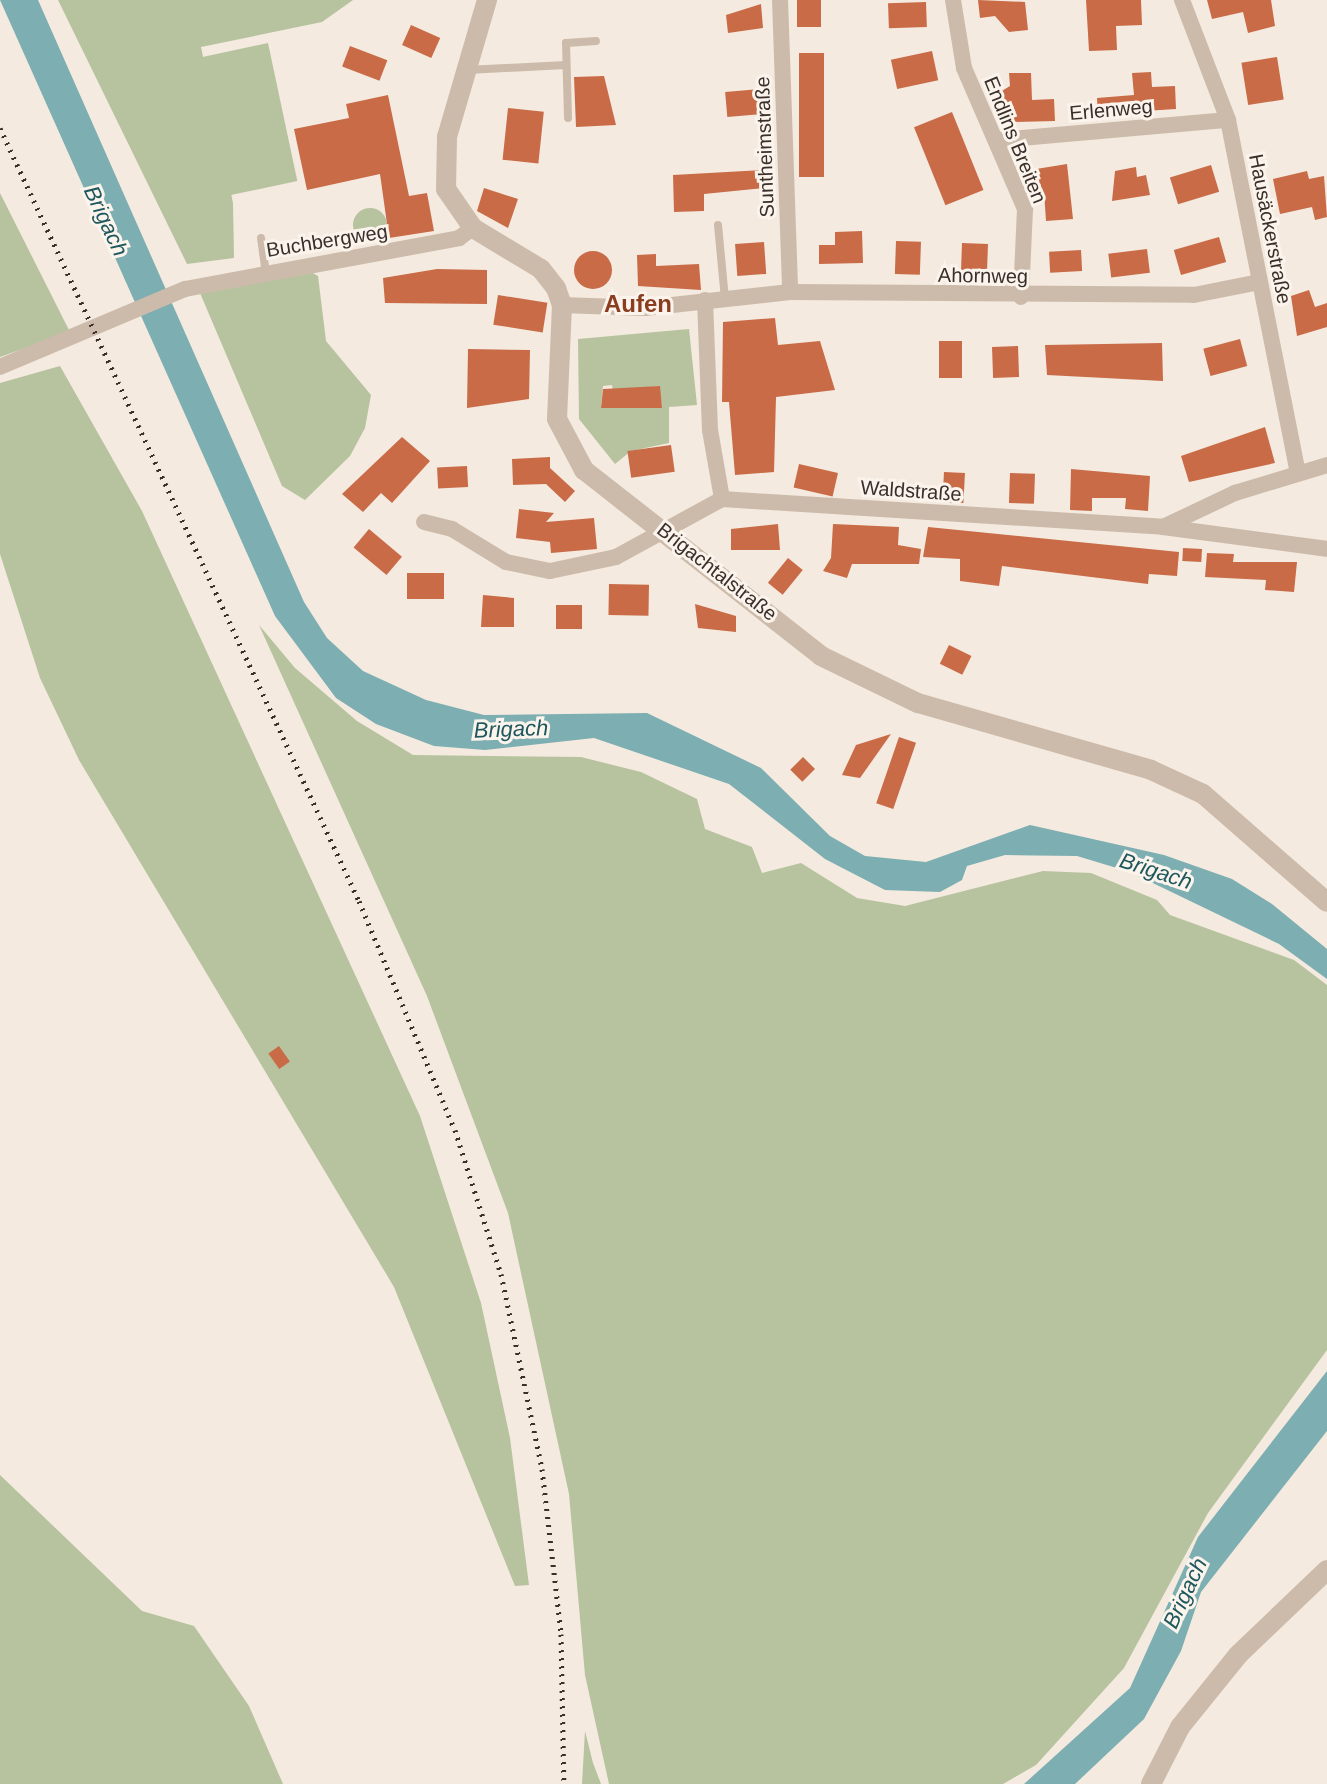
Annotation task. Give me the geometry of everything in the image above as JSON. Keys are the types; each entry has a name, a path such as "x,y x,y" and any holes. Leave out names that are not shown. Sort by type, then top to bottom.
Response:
{"street":[{"path":"487,0 442,162 446,189 473,228 541,269 562,305"},
{"name":"Suntheimstraße","path":"780,0 790,292"},
{"name":"Endlins Breiten","path":"953,0 964,68 998,140 1025,209 1021,297"},
{"name":"Hausäckerstraße","path":"1182,0 1228,120 1298,472"},
{"name":"Erlenweg","path":"998,140 1228,120"},
{"name":"Buchbergweg","path":"0,367 185,289 459,238 473,228"},
{"name":"Ahornweg","path":"562,305 725,299 790,292 1021,297 1194,295 1259,282"},
{"path":"705,300 710,430 722,499"},
{"name":"Brigachtalstraße","path":"562,305 554,392 568,449 596,480 663,528 821,656 918,703 1151,770 1203,794 1327,902"},
{"name":"Waldstraße","path":"1163,527 1298,472 1327,465"},
{"name":"Waldstraße","path":"424,522 452,529 506,562 550,571 616,557 663,528 722,499 1163,527 1327,549"},
{"path":"1151,1784 1180,1727 1238,1655 1327,1570"}],"lane":[{"path":"568,118 566,43 596,41"},
{"path":"467,70 566,65"},
{"path":"718,225 725,299"},
{"path":"261,238 266,272"}],"green space":[{"path":"58,0 353,0 322,22 201,47 233,203 234,258 187,264"},
{"path":"268,43 297,181 231,195 201,57"},
{"path":"0,193 70,332 0,357"},
{"path":"370,208 382,213 387,225 382,237 370,242 358,237 353,225 358,213"},
{"path":"311,272 318,276 326,341 371,395 365,428 350,456 305,500 282,486 200,293"},
{"path":"689,329 697,405 669,407 669,443 631,451 615,464 579,419 578,339","holes":["612,385 613,392 659,386 662,408 601,407 603,386"]},
{"path":"60,366 142,511 420,1116 481,1303 510,1438 529,1585 515,1586 394,1287 79,760 40,678 0,554 0,383"},
{"path":"259,625 295,668 357,721 413,755 581,757 641,772 697,799 705,829 752,847 762,873 801,863 857,898 905,906 1043,871 1091,873 1157,900 1170,915 1294,960 1327,985 1327,1350 1208,1513 1124,1668 1036,1765 1003,1784 609,1784 585,1675 569,1494 508,1213 427,996"},
{"path":"0,1475 142,1611 194,1626 249,1706 283,1784 0,1784"},
{"path":"585,1731 593,1763 601,1784 582,1784"}],"water":[{"name":"Brigach","path":"0,0 38,0 304,602 327,638 363,671 426,700 484,715 647,713 761,768 830,836 865,856 926,862 1030,825 1164,855 1232,879 1272,904 1327,949 1327,979 1279,944 1130,872 1077,856 1005,855 967,866 962,880 940,892 885,890 825,859 729,784 594,738 485,750 434,746 376,724 336,698 275,616"},
{"name":"Brigach","path":"1327,1371 1327,1431 1201,1592 1181,1651 1144,1719 1075,1784 1024,1784 1130,1688 1198,1537"}],"building":[{"path":"797,0 821,0 821,27 797,27"},
{"path":"978,0 1025,2 1028,30 1009,32 995,16 980,18"},
{"path":"1086,0 1141,0 1142,25 1116,26 1117,50 1089,51"},
{"path":"1207,0 1271,0 1275,26 1248,33 1243,12 1212,19"},
{"path":"926,2 927,27 889,28 888,3"},
{"path":"761,4 763,28 728,33 726,15"},
{"path":"411,25 440,38 431,58 402,45"},
{"path":"350,46 387,60 379,81 342,67"},
{"path":"932,51 938,80 897,89 891,60"},
{"path":"799,53 824,53 824,177 799,177"},
{"path":"1277,57 1284,99 1248,105 1241,63"},
{"path":"1151,72 1152,87 1175,86 1176,109 1098,114 1097,98 1134,95 1132,73"},
{"path":"1009,73 1031,73 1032,100 1054,99 1055,121 1011,122 992,97 1010,86"},
{"path":"604,76 616,125 576,127 574,77"},
{"path":"760,89 762,114 727,117 725,92"},
{"path":"388,95 409,196 427,193 434,231 389,238 380,174 307,190 294,129 349,118 346,104"},
{"path":"508,108 544,112 538,163 503,160"},
{"path":"952,112 983,190 945,205 914,127"},
{"path":"1067,164 1073,219 1046,221 1044,192 1034,194 1030,170"},
{"path":"1211,165 1219,192 1178,204 1170,178"},
{"path":"1136,167 1137,177 1146,175 1150,195 1112,201 1115,171"},
{"path":"763,170 764,188 704,194 704,211 674,212 673,175"},
{"path":"1307,171 1309,179 1324,176 1327,217 1315,220 1312,207 1280,214 1273,179"},
{"path":"484,188 518,199 508,228 477,211"},
{"path":"862,231 863,263 819,264 819,245 835,245 835,232"},
{"path":"1219,237 1226,262 1181,275 1174,250"},
{"path":"896,241 921,242 920,275 895,274"},
{"path":"764,242 766,274 737,276 735,244"},
{"path":"962,243 988,244 987,280 961,279"},
{"path":"1147,249 1150,273 1111,278 1108,254"},
{"path":"1081,250 1082,271 1050,273 1049,252"},
{"path":"593,251 607,256 612,270 607,284 593,289 579,284 574,270 579,256"},
{"path":"656,254 656,266 699,264 701,290 638,286 637,255"},
{"path":"437,269 487,270 487,304 385,303 383,278"},
{"path":"1309,290 1315,307 1327,303 1327,327 1297,336 1291,296"},
{"path":"498,295 547,303 543,332 493,325"},
{"path":"775,318 778,345 820,341 835,390 776,397 774,472 735,475 729,402 722,402 723,322"},
{"path":"1240,339 1247,366 1211,376 1203,349"},
{"path":"939,341 962,341 962,378 939,378"},
{"path":"1162,343 1163,381 1047,375 1045,345"},
{"path":"1018,346 1019,377 993,378 992,347"},
{"path":"468,349 530,350 529,399 467,408"},
{"path":"660,386 662,408 601,408 603,389"},
{"path":"1265,427 1275,463 1189,482 1181,456"},
{"path":"402,437 430,461 392,503 381,493 363,512 342,494"},
{"path":"671,445 675,472 631,478 627,451"},
{"path":"550,457 550,468 575,491 565,502 546,484 513,485 512,459"},
{"path":"799,464 838,473 833,496 794,487"},
{"path":"467,466 468,487 438,489 437,468"},
{"path":"1071,469 1150,476 1148,511 1125,509 1126,498 1092,498 1092,511 1070,510"},
{"path":"944,472 965,473 963,503 942,502"},
{"path":"1010,473 1035,474 1034,504 1009,503"},
{"path":"519,509 554,513 546,522 594,518 597,549 551,553 550,542 516,538"},
{"path":"778,524 780,550 731,550 731,529"},
{"path":"833,524 899,527 898,545 921,549 919,564 852,564 847,578 823,571 831,558"},
{"path":"928,527 1179,552 1177,576 1149,574 1148,584 1002,566 999,586 960,581 960,559 923,557"},
{"path":"369,529 402,557 387,575 354,547"},
{"path":"1183,548 1202,549 1201,562 1182,561"},
{"path":"1207,553 1234,554 1233,562 1297,562 1294,592 1265,590 1266,580 1205,577"},
{"path":"788,558 803,570 783,595 768,583"},
{"path":"407,573 444,573 444,599 407,599"},
{"path":"609,584 649,585 648,616 608,615"},
{"path":"483,595 514,598 514,627 481,627"},
{"path":"695,604 736,616 736,632 698,628"},
{"path":"556,605 582,605 582,629 556,629"},
{"path":"949,645 971,656 962,675 940,664"},
{"path":"891,734 860,778 842,775 856,745"},
{"path":"899,737 916,743 893,809 876,803"},
{"path":"803,757 815,769 802,782 790,770"},
{"path":"279,1046 290,1062 279,1069 268,1053"}],"railway":[{"path":"0,128 359,901 455,1130 501,1274 542,1469 561,1634 564,1784"}],"district":[{"name":"Aufen","path":"638,304"}]}
